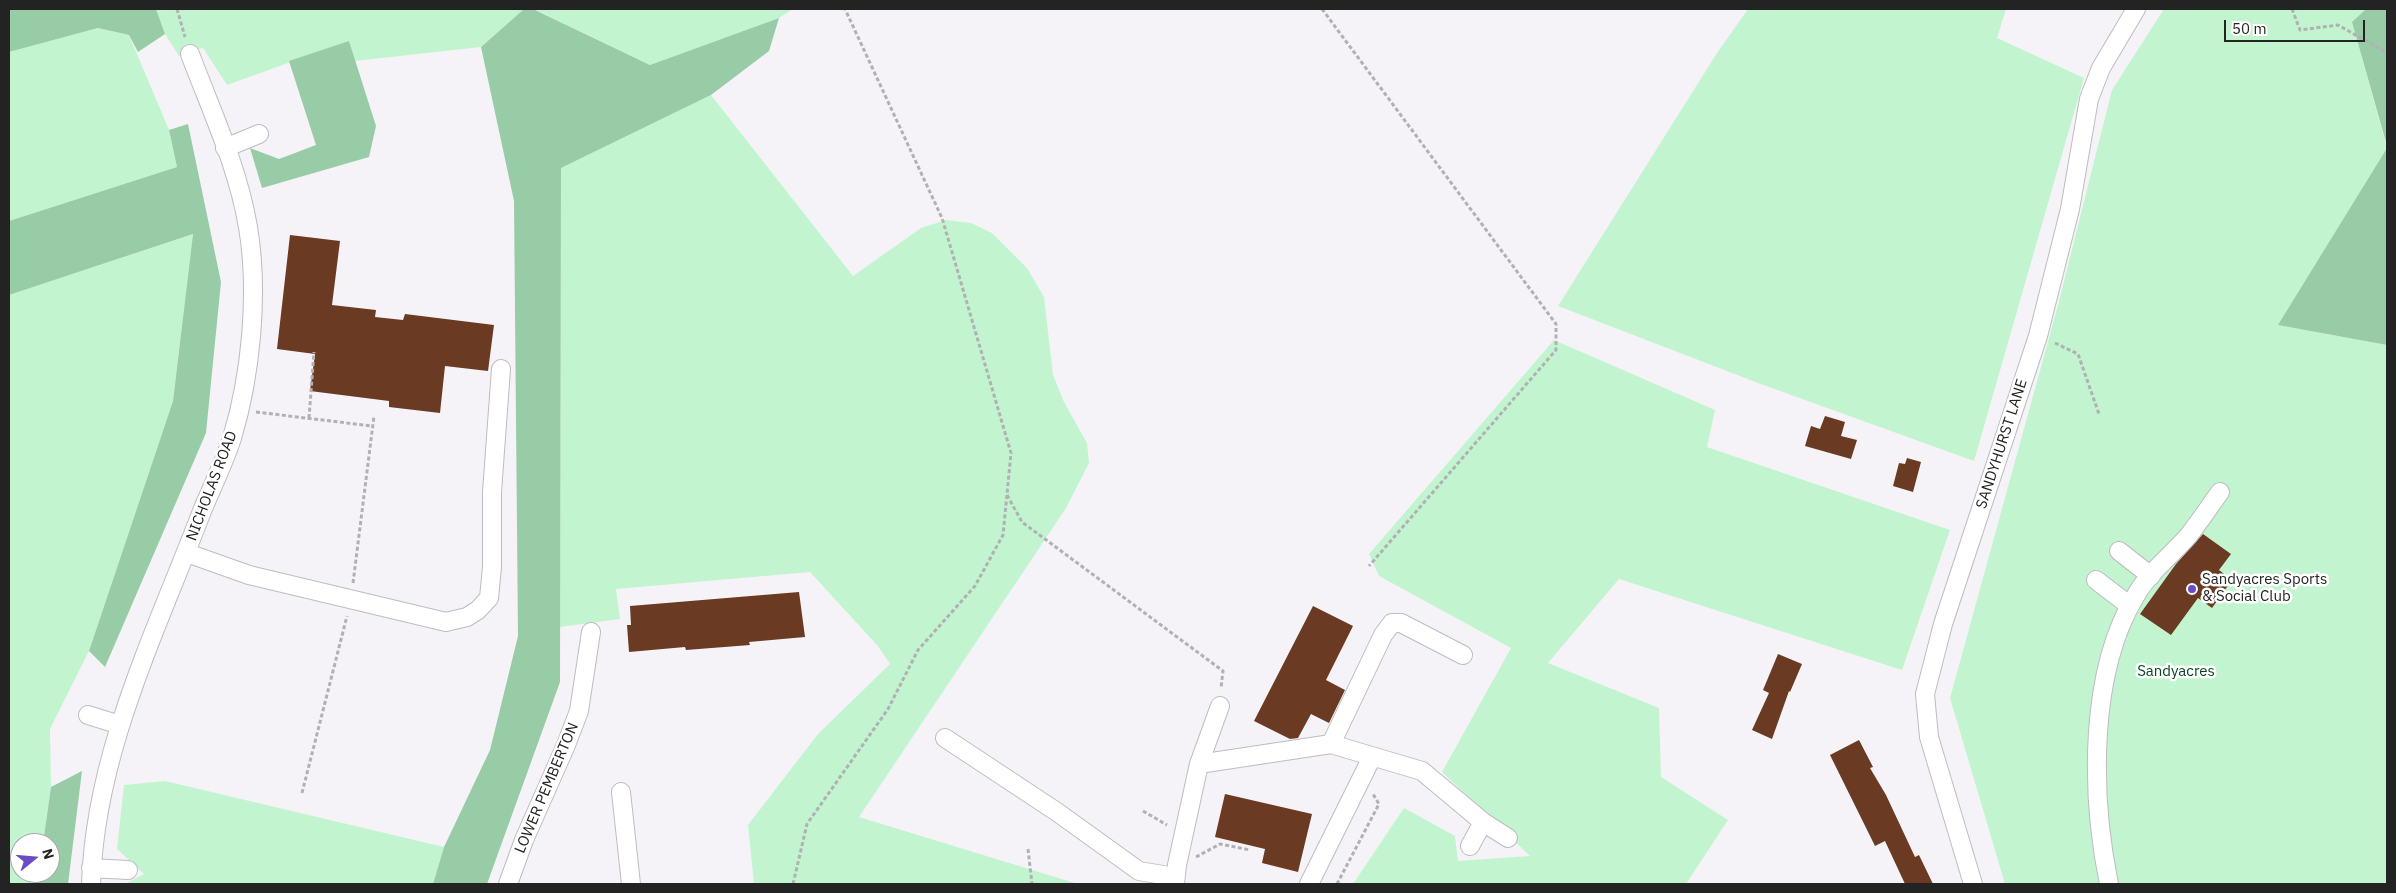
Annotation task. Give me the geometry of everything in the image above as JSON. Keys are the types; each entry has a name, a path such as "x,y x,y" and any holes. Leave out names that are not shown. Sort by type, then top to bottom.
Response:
{"street":[{"name":"SANDYHURST LANE","path":"1973,884 1929,737 1925,694 1943,624 2038,336 2070,209 2089,99 2101,68 2136,9"},
{"name":"NICHOLAS ROAD","path":"91,876 100,794 120,725 232,439 245,380 253,307 248,227 225,148 190,54"},
{"path":"225,148 259,134"},
{"path":"187,553 248,575 446,622 466,617 478,610 488,598 492,567 492,492 501,369"},
{"path":"2109,884 2103,855 2098,801 2098,746 2105,675 2118,630 2136,594 2189,535 2220,492"},
{"path":"2119,551 2151,576"},
{"path":"2096,580 2130,606"},
{"path":"1331,744 1383,635 1392,623 1401,623 1463,655"},
{"name":"LOWER PEMBERTON","path":"508,884 524,840 566,745 578,711 591,632"},
{"path":"945,738 1057,812 1139,872 1175,881 1178,858 1199,764 1220,706"},
{"path":"88,715 120,725"},
{"path":"1199,764 1331,744 1422,771 1482,822 1508,838"},
{"path":"1309,884 1372,757"},
{"path":"621,792 631,884"},
{"path":"1470,846 1482,822"},
{"path":"91,876 128,870"}],"path":[{"path":"177,9 190,54"},
{"path":"794,884 807,824 888,709 918,650 975,586 1003,535 1011,453 942,218 846,9"},
{"path":"1322,9 1556,324 1556,350 1369,566"},
{"path":"2292,9 2300,30 2338,25 2384,51 2387,55"},
{"path":"2038,336 2078,354 2099,414"},
{"path":"309,418 314,352"},
{"path":"238,410 372,426"},
{"path":"302,792 351,600 374,416"},
{"path":"1007,494 1022,522 1223,671 1220,706"},
{"path":"1338,884 1378,804 1368,785 1360,782"},
{"path":"1143,811 1183,834"},
{"path":"1178,858 1197,857 1220,844 1250,850"},
{"path":"1028,849 1032,884"}],"green space":[{"path":"9,9 156,9 165,34 138,52 129,35 98,28 9,52"},
{"path":"156,9 524,9 481,47 355,61 349,41 227,85 203,48 179,56 165,34"},
{"path":"524,9 533,9 650,65 779,18 769,51 711,95 561,168 560,682 487,884 433,884 444,847 490,750 518,636 514,201 481,47"},
{"path":"534,9 793,9 779,18 650,65"},
{"path":"1748,9 2006,9 1997,38 2084,78 1974,461 1758,383 1558,306 1717,53"},
{"name":"Sandyacres","path":"2164,9 2366,9 2352,22 2387,148 2279,325 2387,345 2387,884 2005,884 1950,698 2058,305 2112,90"},
{"path":"2366,9 2387,9 2387,146 2352,22"},
{"path":"98,28 129,35 169,130 177,167 9,221 9,52"},
{"path":"349,41 376,126 369,157 262,188 250,148 279,159 316,145 289,61"},
{"path":"711,95 853,276 921,228 946,220 971,223 992,233 1027,268 1044,297 1053,375 1064,402 1087,443 1089,463 1066,508 859,817 1078,884 754,884 748,825 818,734 890,664 877,645 810,572 616,589 620,619 560,627 561,168"},
{"path":"188,124 221,282 206,433 105,667 89,651 173,401 193,234 9,295 9,221 177,167 169,130"},
{"path":"2387,148 2387,345 2278,325"},
{"path":"193,234 173,401 89,651 50,729 51,787 44,833 10,833 10,883 37,884 9,884 9,295"},
{"path":"1554,340 1715,410 1707,447 1950,530 1902,670 1619,579 1548,663 1659,708 1661,777 1728,820 1686,884 1353,884 1404,808 1455,836 1458,861 1530,856 1442,772 1511,648 1379,576 1369,554"},
{"path":"82,771 68,884 37,884 60,883 60,833 44,833 51,787"},
{"path":"165,781 444,847 433,884 125,884 144,874 117,849 124,785"}],"building":[{"path":"290,235 340,241 332,305 376,310 375,317 403,320 405,314 494,325 488,371 445,366 440,413 389,407 389,401 310,391 315,354 277,349"},
{"path":"1825,416 1845,422 1841,436 1857,440 1851,459 1805,446 1811,426 1820,429"},
{"path":"1907,458 1921,462 1913,492 1893,486 1899,463 1905,464"},
{"name":"Sandyacres Sports & Social Club","path":"2203,534 2231,554 2219,570 2232,580 2212,608 2198,598 2171,635 2140,614 2176,564"},
{"path":"799,592 805,637 749,642 750,645 686,650 685,647 629,652 627,625 631,625 630,606"},
{"path":"1313,606 1353,626 1326,680 1345,690 1329,723 1311,714 1298,738 1290,739 1254,721"},
{"path":"1778,654 1802,664 1789,691 1772,739 1752,730 1769,693 1763,690"},
{"path":"1859,740 1873,767 1870,768 1886,795 1915,857 1919,855 1933,884 1905,884 1885,841 1875,846 1830,755"},
{"path":"1225,794 1312,814 1298,872 1262,863 1265,849 1215,837"}],"place":[{"name":"Sandyacres Sports & Social Club","path":"2192,589"}]}
